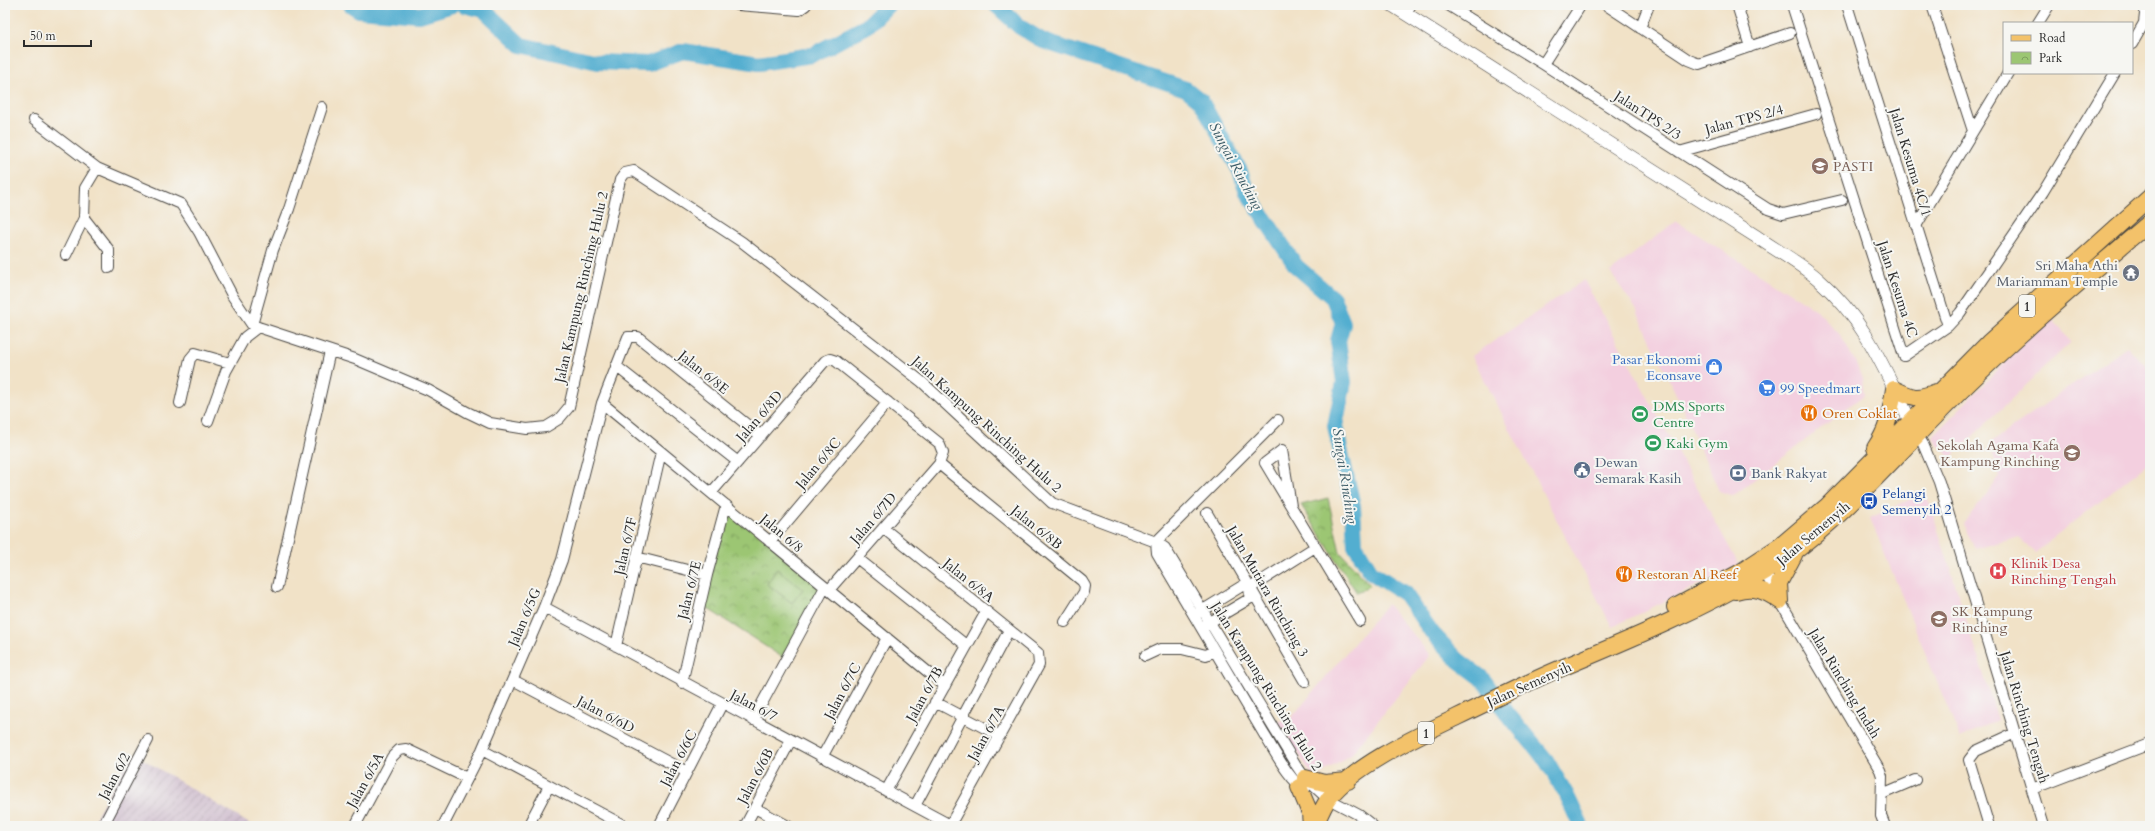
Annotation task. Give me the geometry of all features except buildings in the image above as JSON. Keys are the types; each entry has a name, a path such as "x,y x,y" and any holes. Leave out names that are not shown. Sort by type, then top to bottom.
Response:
{"main road":[{"path":"2137,208 2150,194"},
{"name":"Jalan Semenyih","path":"1315,826 1332,800 1348,781 1366,767 1402,744 1512,690 1616,646 1721,597 1762,566 1855,477 1988,342 2150,197"},
{"name":"Jalan Semenyih","path":"1554,672 1609,640 1739,573 1762,566 1796,551 1838,513 2000,355 2101,263 2147,225"},
{"path":"1855,477 1885,433 1894,389 1912,398 1920,398 1939,391"},
{"path":"1780,601 1779,583 1796,551"},
{"name":"1","path":"1721,597 1746,588 1766,592 1780,601"},
{"name":"Jalan Semenyih","path":"1320,826 1332,800 1366,767"},
{"path":"1311,826 1310,813 1302,782 1324,783 1348,781"}],"street":[{"path":"738,5 799,10 806,5"},
{"path":"1392,5 1408,9 1817,277 1838,298 1860,325 1879,357 1910,421"},
{"name":"JalanTPS 2/3","path":"1448,5 1543,64 1768,209 1783,214 1842,200"},
{"path":"1543,64 1581,5"},
{"path":"1606,5 1689,60 1699,64 1790,33"},
{"path":"1640,28 1649,5"},
{"path":"1737,5 1750,47"},
{"name":"Jalan Kesuma 4C","path":"1792,5 1904,356 1948,326 1960,313 2043,192 2114,74"},
{"name":"Jalan Kesuma 4C/1","path":"1847,5 1948,326"},
{"path":"1932,5 1973,131"},
{"path":"2039,22 2048,7 2046,5"},
{"path":"2133,42 2144,23 2146,5"},
{"path":"1916,226 2007,74"},
{"path":"208,422 230,362 245,337 255,326 273,250 289,209 322,107"},
{"name":"Jalan TPS 2/4","path":"1679,152 1816,114"},
{"path":"34,120 97,168 181,204 199,232 233,297 255,326"},
{"path":"66,255 84,218 85,188 97,168"},
{"name":"Jalan Kampung Rinching Hulu 2","path":"255,326 330,351 428,390 490,423 527,429 546,427 560,419 569,407 620,180 625,173 634,171 742,242 922,382 1052,503 1156,542 1157,553 1199,612 1302,782"},
{"path":"84,218 109,250 108,268"},
{"name":"Jalan 6/5G","path":"443,826 482,750 544,607 562,560 602,403 628,337"},
{"name":"Jalan 6/8E","path":"628,337 638,337 761,436"},
{"path":"277,587 330,351"},
{"path":"180,403 190,359 194,353 230,362"},
{"name":"Jalan 6/8D","path":"711,493 825,361 830,359 836,361 888,402"},
{"path":"616,366 738,462"},
{"path":"888,402 939,443 943,453 938,464"},
{"name":"Jalan 6/8C","path":"770,542 888,402"},
{"name":"Jalan 6/8","path":"602,403 944,686"},
{"path":"1156,542 1278,420"},
{"name":"Jalan Rinching Tengah","path":"1910,421 1918,435 1939,482 2043,826"},
{"path":"1291,506 1282,450 1266,463 1291,506 1315,547 1360,621"},
{"name":"Jalan 6/7F","path":"616,646 661,452"},
{"name":"Jalan 6/7D","path":"753,720 827,589 857,558 938,464"},
{"name":"Jalan 6/8B","path":"938,464 1082,581 1085,586 1084,592 1065,622"},
{"name":"Jalan 6/7E","path":"682,683 707,575 726,505"},
{"name":"Jalan Mutiara Rinching 3","path":"1207,513 1305,682"},
{"name":"Jalan 6/8A","path":"883,528 1038,653"},
{"path":"1199,612 1242,586 1250,588 1315,547"},
{"path":"636,557 707,575"},
{"path":"857,558 967,646"},
{"name":"Jalan Rinching Indah","path":"1762,566 1780,601 1880,770 1882,794 1881,816 1885,826"},
{"path":"1205,624 1249,599 1250,588"},
{"name":"Jalan 6/7","path":"544,607 682,683 951,825"},
{"name":"Jalan 6/7B","path":"886,791 986,612"},
{"name":"Jalan Kampung Rinching Hulu 2","path":"1205,624 1215,651 1281,762 1302,782 1359,814 1373,826"},
{"path":"915,806 1009,630"},
{"name":"Jalan 6/7C","path":"822,757 886,638"},
{"path":"1145,656 1160,649 1182,649 1206,655 1215,651"},
{"name":"Jalan 6/7A","path":"951,825 1039,665 1038,653"},
{"name":"Jalan 6/6D","path":"513,680 687,772"},
{"path":"935,702 1000,736"},
{"name":"Jalan 6/6C","path":"658,826 722,704"},
{"path":"1989,826 1969,760 1976,751 2015,733"},
{"name":"Jalan 6/2","path":"106,825 148,740"},
{"name":"Jalan 6/6B","path":"745,826 791,740"},
{"path":"2032,789 2150,744"},
{"name":"Jalan 6/5A","path":"355,826 392,757 399,750 406,749 467,778"},
{"path":"482,750 549,786 614,824 625,826"},
{"path":"1882,794 1915,780"},
{"path":"528,826 549,786"},
{"path":"755,808 788,826"}],"shaded area":[{"path":"1676,221 1817,310 1841,336 1856,363 1862,379 1864,395 1733,496 1719,491 1683,409 1636,309 1610,272"},
{"path":"1584,280 1739,565 1612,627 1472,356"},
{"path":"2050,316 2071,342 1950,458 1932,437"},
{"name":"Sekolah Agama Kafa Kampung Rinching","path":"2127,346 2150,371 2150,462 2035,553 2019,537 1975,549 1963,524 2000,477 1990,443"},
{"name":"SK Kampung Rinching","path":"1926,492 1998,720 1960,738 1870,518"},
{"path":"1387,604 1430,655 1351,755 1314,778 1278,722 1292,717"},
{"path":"131,752 253,826 91,826"}],"green space":[{"path":"1328,498 1340,552 1370,585 1357,593 1301,505"},
{"path":"727,508 824,587 785,659 702,605"},
{"path":"777,569 803,589 792,603 767,584"}],"waterway":[{"name":"Sungai Rinching","path":"351,5 359,10 419,15 452,5"},
{"name":"Sungai Rinching","path":"464,5 484,10 521,45 598,62 648,64 683,51 759,63 812,55 867,26 888,5"},
{"name":"Sungai Rinching","path":"996,5 1020,27 1043,41 1186,89 1201,101 1240,171 1247,192 1296,266 1333,298 1343,323 1338,341 1344,382 1335,426 1353,506 1355,545 1371,572 1405,594 1433,634 1458,660 1482,678 1507,713 1546,760 1566,794 1581,826"}],"place":[{"name":"PASTI","path":"1820,166"},
{"name":"Sri Maha Athi Mariamman Temple","path":"2131,273"},
{"name":"Pasar Ekonomi Econsave","path":"1714,367"},
{"name":"99 Speedmart","path":"1767,388"},
{"name":"Oren Coklat","path":"1809,413"},
{"name":"DMS Sports Centre","path":"1640,414"},
{"name":"Kaki Gym","path":"1653,443"},
{"name":"Sekolah Agama Kafa Kampung Rinching","path":"2072,453"},
{"name":"Dewan Semarak Kasih","path":"1582,470"},
{"name":"Bank Rakyat","path":"1738,473"},
{"name":"Pelangi Semenyih 2","path":"1869,501"},
{"name":"Klinik Desa Rinching Tengah","path":"1998,571"},
{"name":"Restoran Al Reef","path":"1624,574"},
{"name":"SK Kampung Rinching","path":"1939,619"}]}
